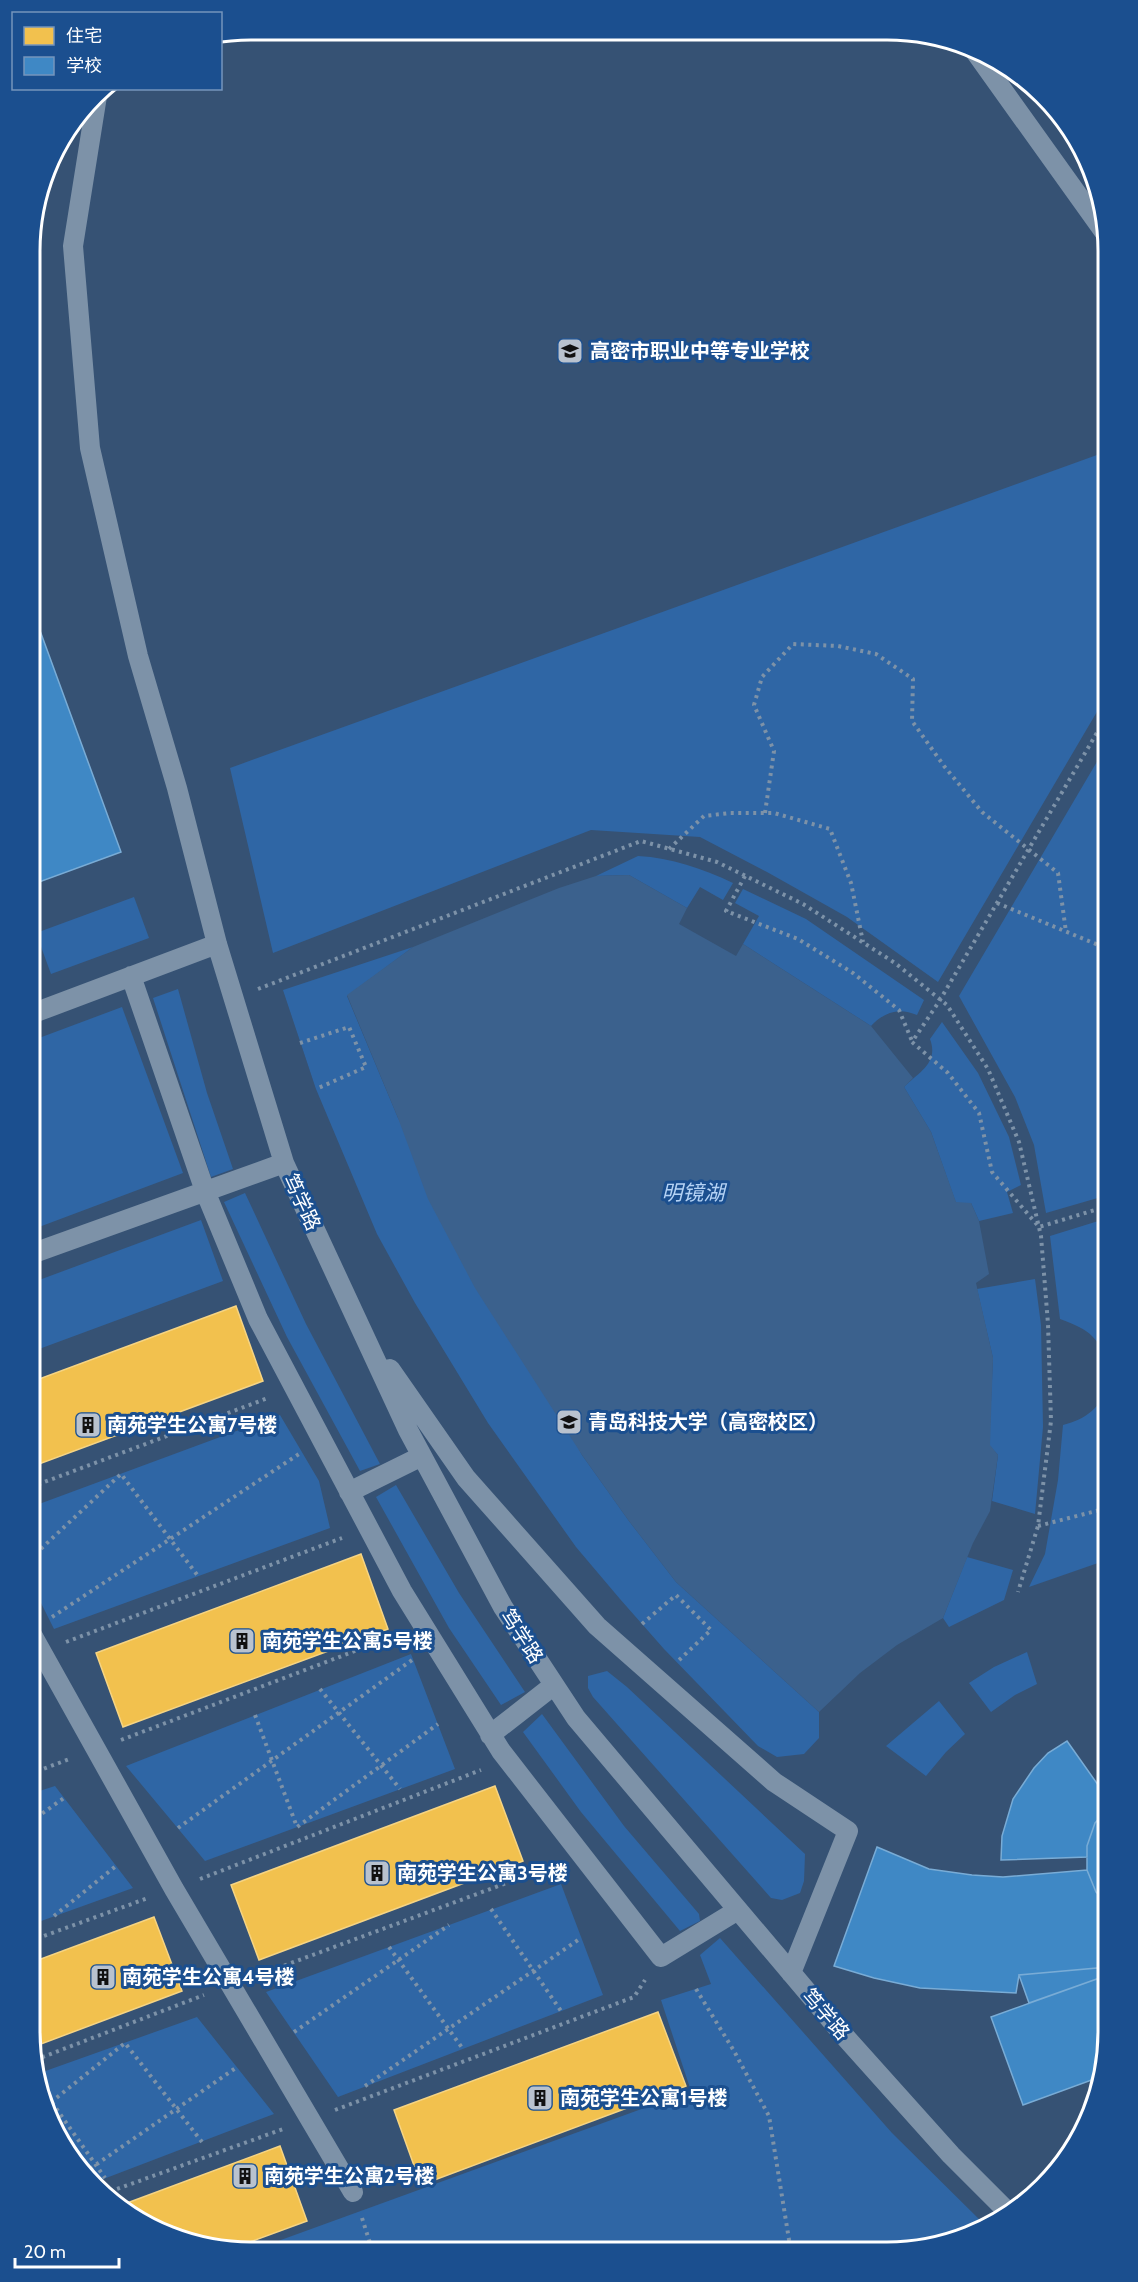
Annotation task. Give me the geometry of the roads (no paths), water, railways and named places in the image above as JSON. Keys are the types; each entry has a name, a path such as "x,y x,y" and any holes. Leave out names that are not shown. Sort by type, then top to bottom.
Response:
{"lane":[{"path":"984,65 1095,219"},
{"name":"笃学路","path":"95,111 73,246 90,448 138,656 177,788 217,944 284,1163 422,1456 503,1607 576,1718 791,1973 951,2155 1003,2207"},
{"path":"41,1010 217,944"},
{"path":"131,976 205,1191 258,1319 368,1528 423,1625 496,1743 661,1957 738,1910"},
{"path":"40,1251 284,1163"},
{"path":"361,1329 466,1478 597,1626 774,1782 848,1831 791,1973"},
{"path":"350,1492 422,1456"},
{"path":"40,1648 174,1889 353,2192"},
{"path":"496,1743 554,1685"}],"water":[{"name":"明镜湖","path":"629,875 687,908 679,924 736,956 743,944 871,1026 913,1078 904,1087 931,1132 956,1202 971,1203 979,1221 989,1274 976,1283 993,1358 990,1445 998,1455 990,1511 973,1543 943,1618 897,1645 860,1673 819,1712 676,1582 582,1455 475,1288 428,1199 398,1118 347,995 413,947 559,888 596,876"}],"place":[{"name":"高密市职业中等专业学校","path":"570,351"},
{"name":"青岛科技大学（高密校区）","path":"569,1422"},
{"name":"南苑学生公寓7号楼","path":"88,1425"},
{"name":"南苑学生公寓5号楼","path":"242,1641"},
{"name":"南苑学生公寓3号楼","path":"377,1873"},
{"name":"南苑学生公寓4号楼","path":"103,1977"},
{"name":"南苑学生公寓1号楼","path":"540,2098"},
{"name":"南苑学生公寓2号楼","path":"245,2176"}]}
